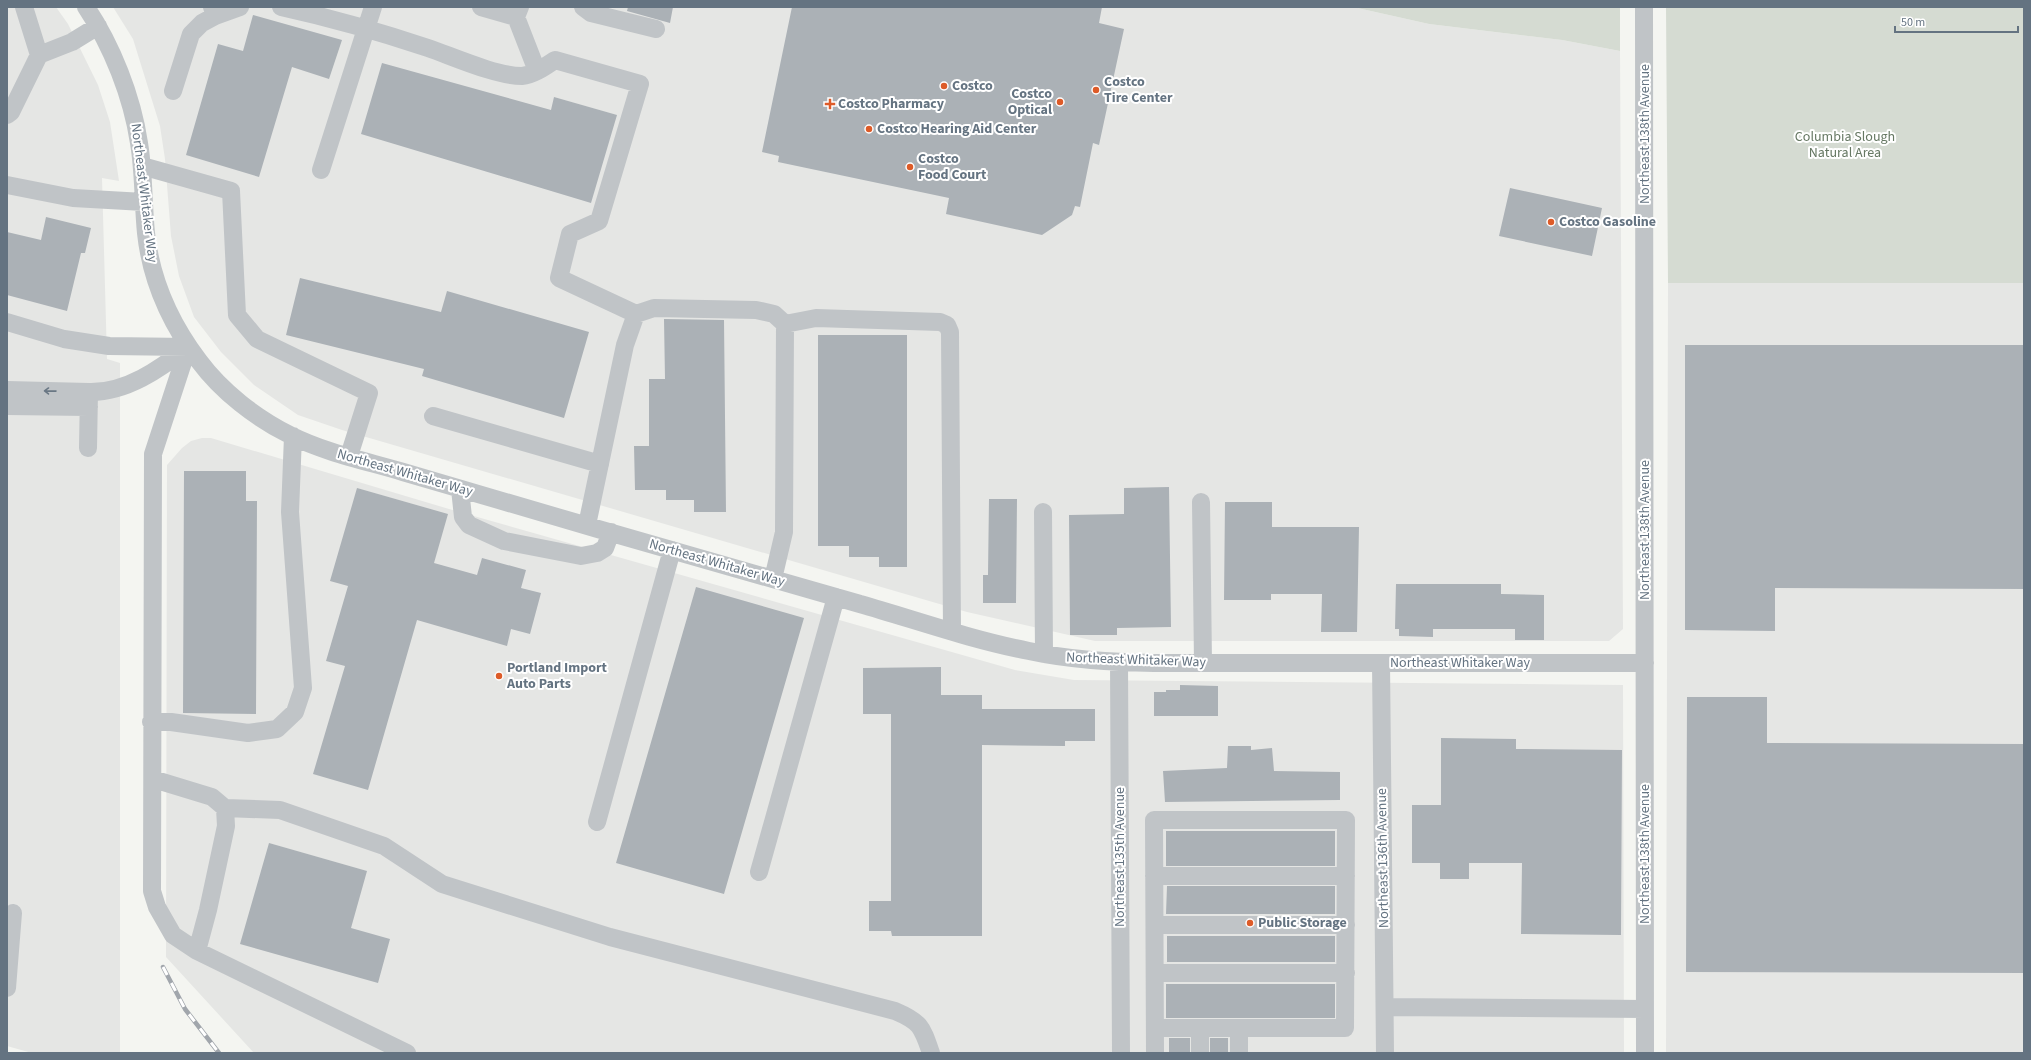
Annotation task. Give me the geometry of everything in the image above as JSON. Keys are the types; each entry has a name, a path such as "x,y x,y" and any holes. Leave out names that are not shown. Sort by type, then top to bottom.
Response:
{"street":[{"path":"7,115 11,112 38,55 24,7"},
{"path":"173,91 191,34 214,12 240,7"},
{"path":"281,7 316,14 500,72 523,76 538,71 555,60 640,84 599,221 570,234 559,278 636,314 654,308 756,310 774,314 785,324 784,532 773,579"},
{"path":"322,170 373,7"},
{"path":"481,7 518,12 538,71"},
{"path":"583,7 591,13 656,29"},
{"name":"Northeast 138th Avenue","path":"1644,7 1645,1053"},
{"path":"38,55 72,42 94,13"},
{"name":"Northeast Whitaker Way","path":"94,13 125,87 134,117 142,166 146,232 157,285 168,312 188,347 201,365 240,403 264,421 293,436 349,456 460,489 952,631 1044,654 1119,662 1645,663"},
{"path":"142,166 231,191 237,316 257,339 369,393 349,456"},
{"path":"7,185 73,198 144,202"},
{"path":"587,525 625,345 636,314"},
{"path":"785,324 816,318 940,322 948,325 950,332 952,631"},
{"path":"7,322 64,339 109,346 188,347"},
{"path":"7,406 89,400 160,369 188,347"},
{"path":"188,347 153,454 151,722 153,779 152,891 157,907 173,935 197,951 407,1053"},
{"path":"7,390 89,400"},
{"path":"88,448 89,400"},
{"path":"433,416 600,464"},
{"path":"151,722 171,722 248,733 277,729 295,712 303,688 290,512 293,436"},
{"path":"460,489 463,517 469,525 504,541 581,556 597,552 605,548 611,532"},
{"path":"1201,502 1204,663"},
{"path":"1043,512 1044,654"},
{"path":"597,822 672,550"},
{"path":"759,872 836,597"},
{"name":"Northeast 135th Avenue","path":"1119,662 1120,1053"},
{"name":"Northeast 136th Avenue","path":"1381,663 1386,1053"},
{"path":"153,779 212,798 225,808 280,810 384,846 442,884 610,938 896,1011 914,1019 924,1031 931,1053"},
{"path":"197,951 208,910 226,826 225,808"},
{"path":"1155,1028 1345,1028 1346,820 1154,820 1155,1028 1156,1053"},
{"path":"1154,876 1346,876"},
{"path":"7,988 13,913"},
{"path":"1155,925 1346,925"},
{"path":"1155,973 1346,973"},
{"path":"1385,1007 1645,1009"},
{"path":"1200,1028 1200,1053"},
{"path":"1239,1028 1239,1053"}],"shaded area":[{"path":"7,7 56,7 68,24 98,85 110,122 119,181 102,178 107,359 120,363 120,1053 32,1053 7,1046"},
{"path":"113,7 1353,7 1429,24 1562,40 1620,51 1623,629 1609,641 1095,641 967,612 342,430 298,415 254,385 221,352 194,317 179,276 171,236 165,159 160,126 133,39"},
{"path":"1668,283 2024,283 2024,1053 1666,1053"},
{"path":"202,438 211,438 449,509 1015,670 1074,680 1623,685 1624,1053 254,1053 166,957 167,465 182,448 191,441"}],"green space":[{"path":"1353,7 1620,7 1620,51 1562,40 1429,24"},
{"name":"Columbia Slough Natural Area","path":"1666,7 2024,7 2024,283 1668,283"}],"building":[{"path":"628,7 673,7 670,23 627,11"},
{"name":"Costco","path":"792,7 1102,7 1099,23 1124,29 1099,145 1093,143 1080,207 1075,206 1072,215 1042,235 946,214 949,198 778,162 779,156 762,152"},
{"path":"253,15 342,40 329,79 292,67 259,177 186,155 218,44 243,51"},
{"path":"382,63 551,110 554,97 617,115 591,203 361,134"},
{"name":"Costco Gasoline","path":"1510,188 1602,208 1592,256 1499,236"},
{"path":"46,217 91,228 85,253 81,253 67,311 7,295 7,232 41,240"},
{"path":"300,278 441,312 447,291 589,332 564,418 422,376 424,369 286,335"},
{"path":"664,319 724,320 726,512 694,512 694,500 666,500 666,490 635,490 634,446 649,446 649,379 665,379"},
{"path":"818,335 907,335 907,567 879,567 879,557 849,557 849,546 818,546"},
{"path":"1685,345 2024,345 2024,589 1775,588 1775,631 1685,630"},
{"path":"184,471 246,471 246,501 257,501 256,714 183,713"},
{"path":"1169,487 1171,627 1117,628 1117,635 1070,635 1069,515 1124,514 1124,488"},
{"path":"357,488 448,514 434,563 477,575 482,558 526,570 521,588 541,593 530,634 511,629 507,646 417,620 368,790 313,774 345,666 326,661 348,586 330,581"},
{"path":"989,499 1017,499 1016,603 983,603 983,575 988,575"},
{"path":"1225,502 1272,502 1272,527 1359,527 1357,632 1321,632 1322,594 1271,594 1271,600 1224,600"},
{"path":"1396,584 1501,584 1501,594 1544,595 1544,640 1515,640 1515,629 1433,629 1433,637 1399,636 1399,629 1395,629"},
{"path":"696,587 804,618 724,894 616,863"},
{"path":"941,667 941,695 982,695 982,709 1095,709 1095,741 1065,741 1065,746 982,745 982,936 892,936 891,931 869,931 869,901 891,901 891,714 863,714 863,668"},
{"path":"1180,685 1218,686 1218,716 1154,716 1154,692 1180,690"},
{"path":"1687,697 1767,697 1767,743 2024,744 2024,973 1686,972"},
{"path":"1441,738 1516,739 1516,749 1622,750 1621,935 1521,934 1522,863 1469,863 1469,879 1440,879 1440,863 1412,863 1412,805 1441,805"},
{"path":"1228,746 1251,746 1251,750 1272,748 1274,771 1340,772 1340,800 1165,802 1163,771 1227,768"},
{"path":"1166,831 1335,831 1335,866 1166,866"},
{"path":"269,843 367,871 351,928 390,939 378,983 240,944"},
{"path":"1167,886 1335,886 1335,914 1166,914"},
{"path":"1167,936 1335,936 1335,962 1167,962"},
{"path":"1166,984 1335,984 1335,1018 1166,1018"},
{"path":"1169,1038 1190,1038 1190,1053 1169,1053"},
{"path":"1210,1038 1228,1038 1228,1053 1210,1053"}],"railway":[{"path":"163,967 185,1009 219,1053"}],"place":[{"name":"Costco","path":"944,86"},
{"name":"Costco Tire Center","path":"1096,90"},
{"name":"Costco Optical","path":"1060,102"},
{"name":"Costco Pharmacy","path":"830,104"},
{"name":"Costco Hearing Aid Center","path":"869,129"},
{"name":"Costco Food Court","path":"910,167"},
{"name":"Costco Gasoline","path":"1551,222"},
{"name":"Portland Import Auto Parts","path":"499,676"},
{"name":"Public Storage","path":"1250,923"}]}
